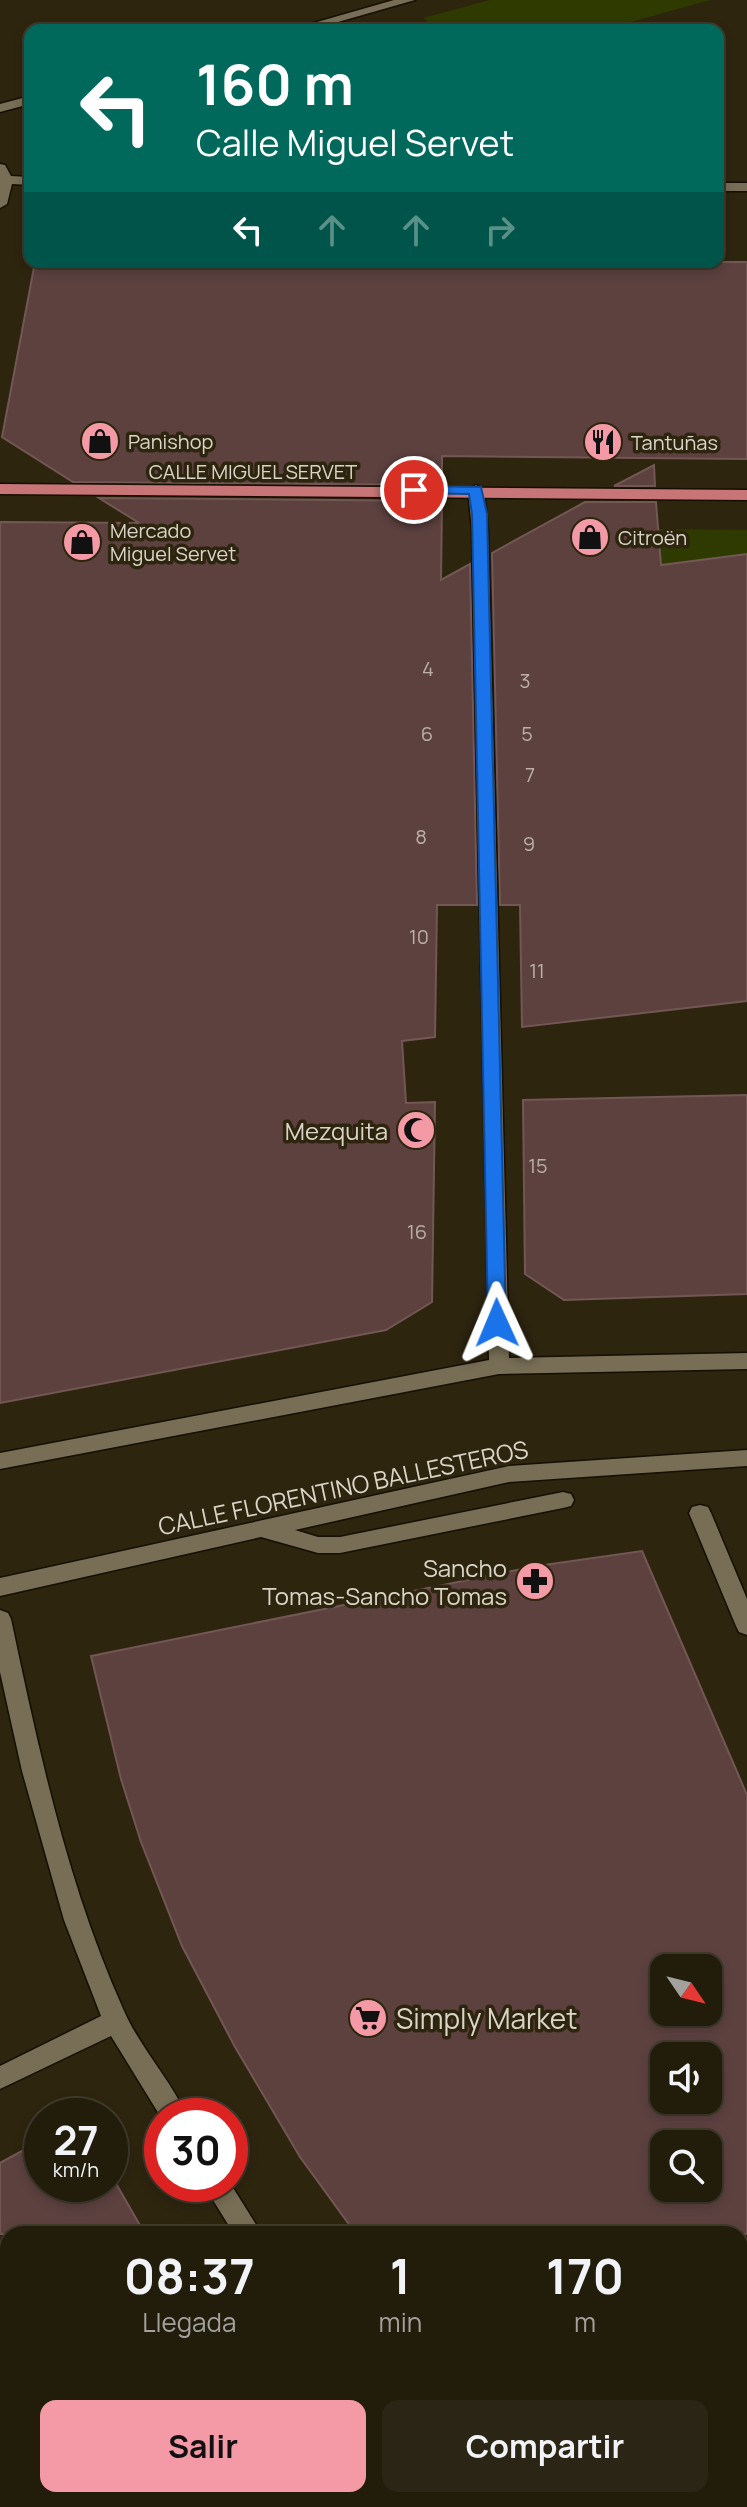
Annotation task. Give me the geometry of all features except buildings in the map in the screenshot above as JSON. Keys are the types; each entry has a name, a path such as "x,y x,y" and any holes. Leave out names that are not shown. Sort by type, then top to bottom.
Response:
{"main road":[{"name":"CALLE MIGUEL SERVET","path":"0,489 476,490 747,495"}],"street":[{"path":"318,24 409,0"},
{"path":"0,108 24,102"},
{"path":"0,204 2,175 24,180"},
{"path":"724,187 747,187"},
{"path":"476,490 480,530 499,1366"},
{"path":"0,1461 499,1366 747,1361"},
{"name":"CALLE FLORENTINO BALLESTEROS","path":"0,1587 509,1474 747,1458"},
{"path":"261,1529 318,1545 340,1545 563,1500"},
{"path":"700,1513 747,1626"},
{"path":"0,1619 31,1765 88,1955 116,2021 163,2098"},
{"path":"0,2078 116,2021"},
{"path":"228,2202 244,2226"}],"green space":[{"path":"490,0 710,0 624,24 430,24 423,18"},
{"path":"658,529 747,530 747,554 671,703"}],"place":[{"name":"Panishop","path":"100,441"},
{"name":"Tantuñas","path":"603,442"},
{"name":"Citroën","path":"590,537"},
{"name":"Mercado Miguel Servet","path":"82,542"},
{"name":"Mezquita","path":"416,1130"},
{"name":"Sancho Tomas-Sancho Tomas","path":"535,1581"},
{"name":"Simply Market","path":"368,2018"}],"route":[{"path":"414,490 476,490 479,514 497,1323"}]}
